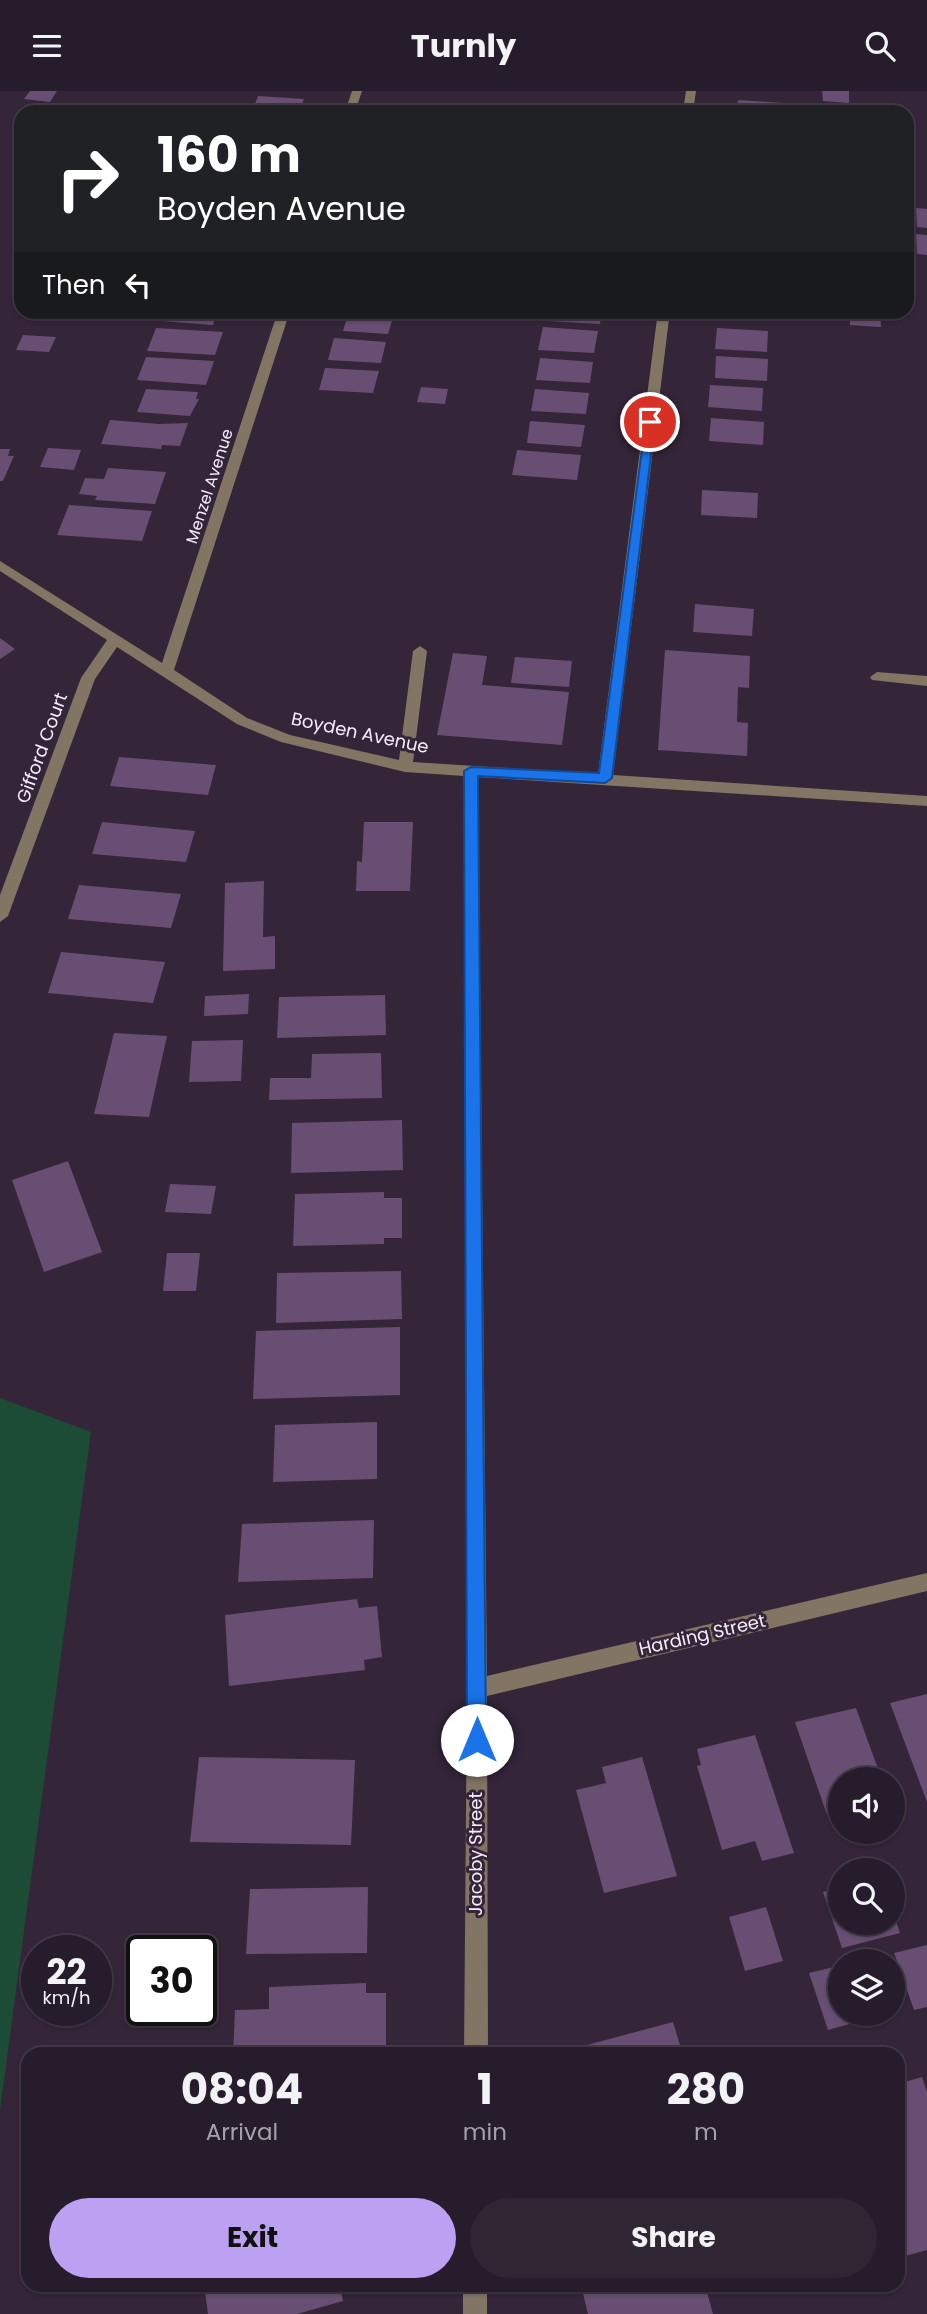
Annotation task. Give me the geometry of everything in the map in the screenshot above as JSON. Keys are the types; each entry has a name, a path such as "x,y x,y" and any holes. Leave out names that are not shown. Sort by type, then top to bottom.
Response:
{"street":[{"name":"Menzel Avenue","path":"166,672 282,319"},
{"path":"605,778 663,319"},
{"name":"Boyden Avenue","path":"0,565 242,721 286,739 405,767 927,801"},
{"name":"Gifford Court","path":"0,916 88,678 116,638"},
{"path":"405,767 420,651"},
{"path":"877,677 927,681"},
{"name":"Jacoby Street","path":"471,771 477,1688 476,2047"},
{"name":"Harding Street","path":"477,1688 927,1582"},
{"path":"475,2292 475,2314"}],"green space":[{"path":"0,1398 91,1432 23,1935 21,1935 21,1954 0,2110"}],"building":[{"path":"30,91 57,91 50,102 24,99"},
{"path":"822,91 849,91 849,103 823,101"},
{"path":"258,96 304,99 302,105 255,105"},
{"path":"738,100 784,103 784,105 738,105"},
{"path":"916,208 927,209 927,228 917,227"},
{"path":"916,234 927,235 927,255 917,254"},
{"path":"162,319 215,319 213,325 161,321"},
{"path":"347,319 392,319 388,334 343,331"},
{"path":"546,319 601,319 600,324"},
{"path":"850,319 880,319 881,327 850,325"},
{"path":"543,327 598,331 594,353 538,350"},
{"path":"156,328 223,332 215,355 147,351"},
{"path":"717,328 768,331 767,352 715,349"},
{"path":"23,335 56,337 49,352 16,350"},
{"path":"334,338 386,342 381,363 328,360"},
{"path":"716,356 768,359 767,381 715,378"},
{"path":"146,357 214,361 206,385 137,380"},
{"path":"540,358 593,362 590,383 536,380"},
{"path":"325,368 379,371 373,393 319,390"},
{"path":"710,385 763,388 762,411 708,407"},
{"path":"421,387 448,389 445,404 417,402"},
{"path":"146,389 198,392 196,399 199,399 190,416 137,412"},
{"path":"535,389 589,393 586,414 531,411"},
{"path":"711,418 764,422 763,445 709,441"},
{"path":"110,420 159,424 188,423 180,446 162,445 161,449 101,444"},
{"path":"530,421 585,425 581,447 527,443"},
{"path":"48,448 81,450 74,470 40,467"},
{"path":"0,449 10,449 8,456 14,456 3,481 0,481"},
{"path":"517,450 581,455 577,480 512,475"},
{"path":"108,468 166,472 155,504 95,500 97,496 79,494 85,478 104,479"},
{"path":"702,490 758,493 757,518 701,515"},
{"path":"69,505 152,511 142,541 57,535"},
{"path":"695,604 754,609 752,636 693,632"},
{"path":"0,638 15,649 0,659"},
{"path":"665,650 750,656 749,688 738,687 737,722 748,723 747,756 658,750"},
{"path":"453,653 487,656 482,685 569,692 562,745 437,735"},
{"path":"515,657 572,661 569,687 511,683"},
{"path":"119,757 216,765 208,795 110,786"},
{"path":"102,822 195,831 186,862 92,854"},
{"path":"364,822 413,822 410,891 356,891 357,861 362,862"},
{"path":"264,881 263,937 275,936 275,969 223,971 225,883"},
{"path":"79,885 181,894 171,928 68,919"},
{"path":"61,952 165,962 153,1003 48,993"},
{"path":"249,994 248,1014 204,1016 205,996"},
{"path":"385,995 386,1035 277,1038 279,997"},
{"path":"114,1033 167,1036 149,1117 94,1114"},
{"path":"243,1040 241,1081 189,1082 192,1041"},
{"path":"381,1053 382,1098 269,1100 270,1078 311,1078 312,1054"},
{"path":"402,1120 403,1170 291,1173 292,1123"},
{"path":"68,1161 102,1252 44,1272 12,1180"},
{"path":"170,1184 216,1186 211,1214 165,1212"},
{"path":"384,1192 384,1198 402,1198 402,1238 384,1238 384,1244 293,1246 295,1194"},
{"path":"167,1253 200,1253 196,1291 163,1291"},
{"path":"401,1271 402,1319 276,1323 277,1273"},
{"path":"400,1327 400,1395 253,1399 256,1331"},
{"path":"377,1422 377,1479 273,1482 275,1425"},
{"path":"374,1520 373,1578 238,1582 242,1524"},
{"path":"357,1599 359,1608 377,1606 382,1657 364,1660 365,1670 229,1686 225,1615"},
{"path":"927,1694 927,1802 890,1703"},
{"path":"856,1708 877,1767 828,1767 828,1815 827,1815 795,1722"},
{"path":"755,1735 794,1853 762,1861 755,1841 722,1850 697,1766 701,1765 697,1749"},
{"path":"199,1757 355,1760 351,1845 190,1842"},
{"path":"642,1757 677,1876 604,1893 576,1790 606,1783 602,1767"},
{"path":"368,1887 367,1953 246,1954 250,1889"},
{"path":"828,1891 828,1907 823,1892"},
{"path":"766,1907 783,1961 745,1971 729,1917"},
{"path":"838,1935 892,1935 842,1948"},
{"path":"927,1945 927,2007 914,2010 905,1984 905,1950"},
{"path":"828,1968 828,2026 842,2026 828,2030 809,1973"},
{"path":"366,1983 366,1993 386,1993 386,2047 233,2047 235,2010 269,2009 269,1987"},
{"path":"673,2022 681,2047 579,2047"},
{"path":"922,2077 927,2092 927,2250 905,2256 905,2082"},
{"path":"205,2292 341,2292 343,2301 297,2314 208,2314"},
{"path":"583,2292 707,2292 713,2314 588,2314"}],"route":[{"path":"477,1740 471,771 605,778 650,422"}]}
